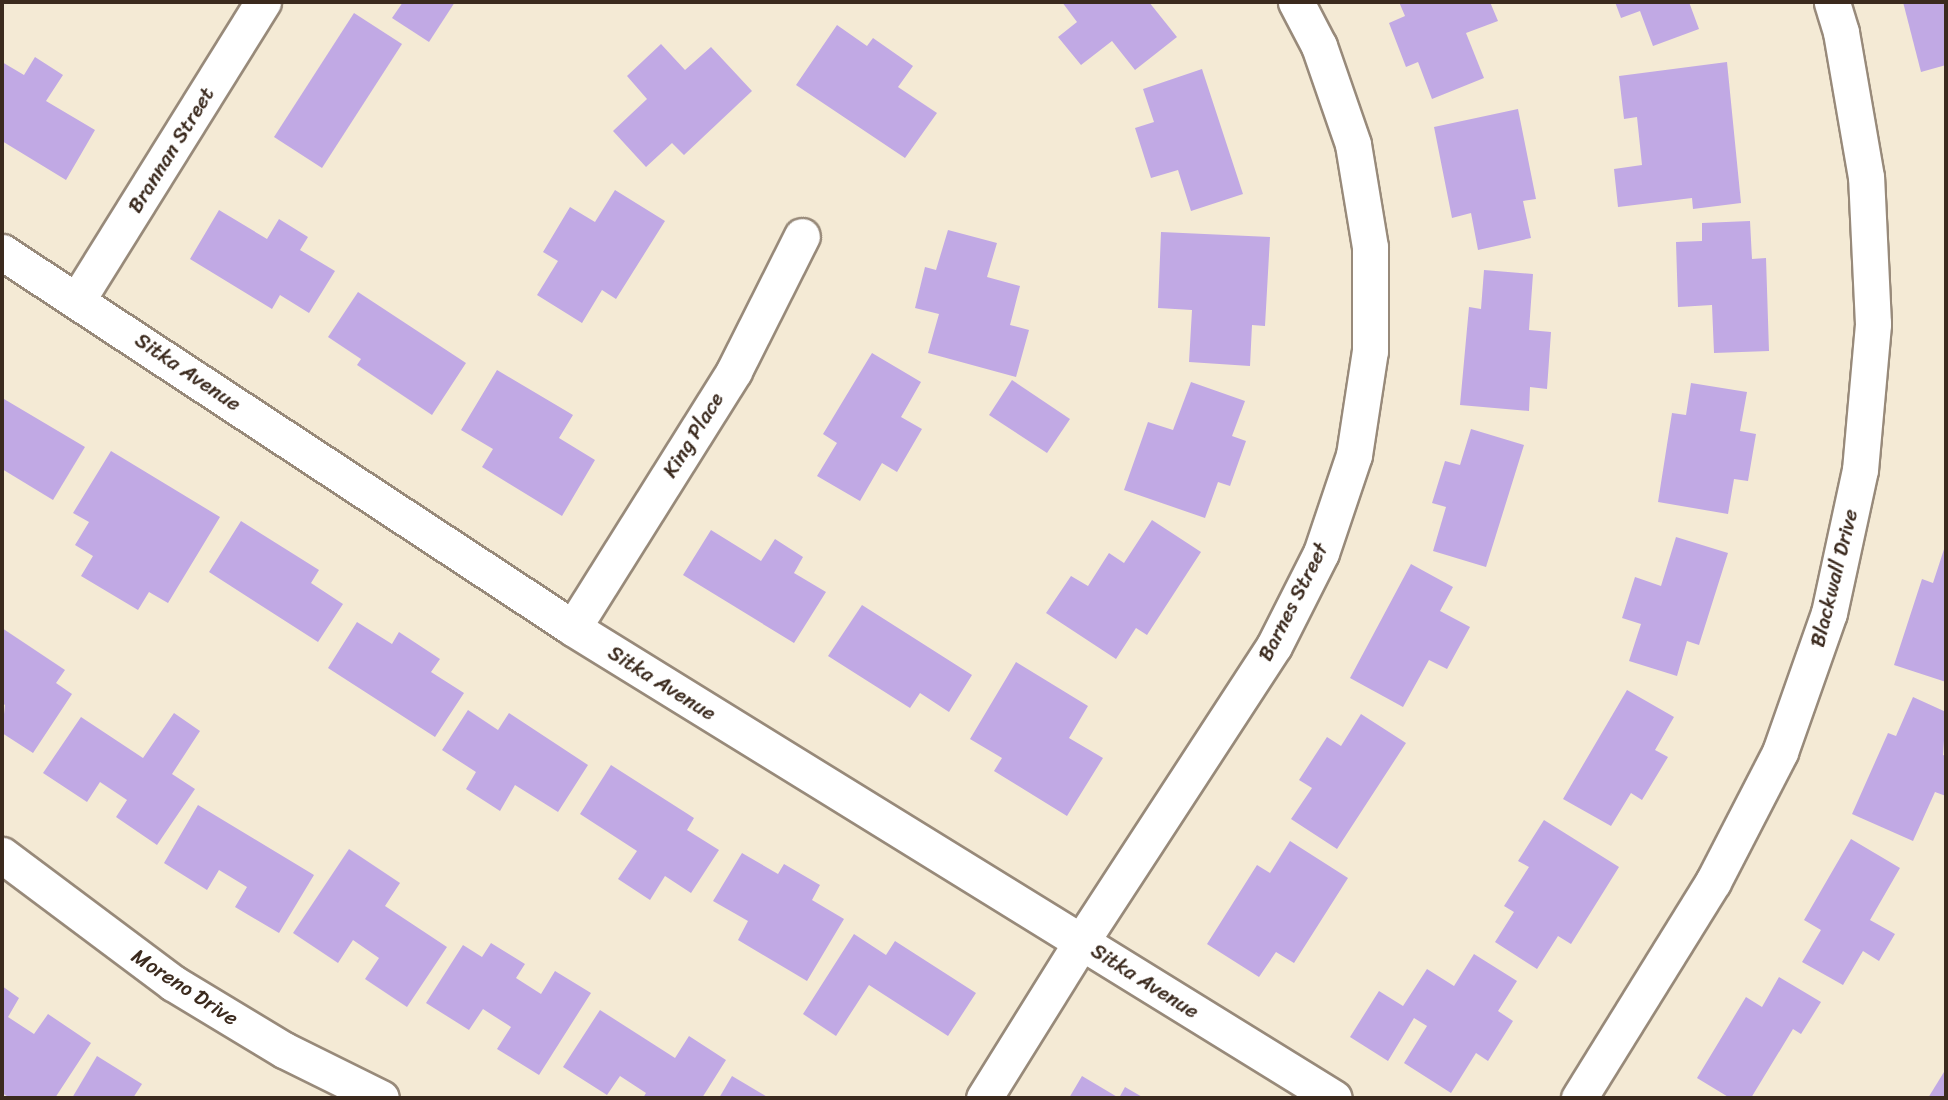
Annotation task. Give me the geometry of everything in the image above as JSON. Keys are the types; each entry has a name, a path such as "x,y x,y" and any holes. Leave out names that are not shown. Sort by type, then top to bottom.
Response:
{"street":[{"name":"Brannan Street","path":"78,299 264,2"},
{"name":"Barnes Street","path":"984,1098 1081,942 1274,646 1321,553 1354,455 1370,351 1370,247 1353,144 1319,46 1296,2"},
{"name":"Blackwall Drive","path":"1579,1098 1713,882 1780,752 1829,614 1860,470 1873,324 1866,177 1841,32 1832,2"},
{"name":"King Place","path":"573,628 734,371 802,236"},
{"name":"Sitka Avenue","path":"2,252 78,299 573,628 1334,1098"},
{"name":"Moreno Drive","path":"2,855 173,983 284,1050 381,1098"}],"building":[{"path":"403,2 455,2 429,42 392,18"},
{"path":"1062,2 1149,2 1177,37 1135,70 1112,41 1081,65 1058,37 1077,22"},
{"path":"1399,2 1490,2 1498,21 1466,33 1484,78 1432,99 1418,62 1406,67 1389,23 1405,16"},
{"path":"1615,2 1689,2 1699,29 1653,46 1640,11 1621,18"},
{"path":"1903,2 1946,2 1946,65 1921,72"},
{"path":"354,13 402,44 322,168 274,137"},
{"path":"837,25 867,46 873,38 913,66 898,87 937,113 905,158 796,85"},
{"path":"661,44 685,70 711,47 752,91 684,155 672,143 646,167 613,131 647,99 627,76"},
{"path":"35,57 63,75 46,101 95,130 66,180 2,141 2,62 24,75"},
{"path":"1727,62 1741,203 1693,209 1692,198 1618,207 1614,169 1642,165 1637,117 1624,119 1619,76"},
{"path":"1202,69 1243,194 1191,211 1178,170 1151,178 1135,128 1154,122 1143,89"},
{"path":"1518,109 1536,199 1523,201 1531,238 1478,250 1471,213 1452,218 1434,127"},
{"path":"615,190 665,221 616,299 602,290 582,323 537,295 558,261 543,252 570,207 595,222"},
{"path":"219,210 267,239 279,219 308,237 300,250 335,271 309,313 280,295 272,309 190,259"},
{"path":"1750,221 1752,259 1766,258 1769,351 1714,353 1712,305 1678,307 1676,242 1702,241 1702,223"},
{"path":"948,230 997,243 987,277 1020,286 1010,325 1029,330 1016,377 928,353 939,314 915,308 925,267 936,270"},
{"path":"1161,232 1270,237 1265,326 1252,325 1250,366 1189,362 1192,310 1158,308"},
{"path":"1484,270 1533,274 1529,330 1551,332 1547,389 1530,387 1529,411 1460,405 1469,307 1481,309"},
{"path":"358,292 466,363 432,415 357,365 361,359 328,337"},
{"path":"872,353 921,382 901,417 922,429 897,472 882,463 860,501 817,476 837,443 823,434"},
{"path":"497,370 573,415 559,438 595,460 562,516 482,467 493,449 461,430"},
{"path":"1012,380 1070,419 1047,453 989,415"},
{"path":"1191,382 1245,401 1232,436 1246,441 1230,486 1218,482 1205,518 1124,490 1148,422 1173,430"},
{"path":"1691,383 1747,392 1740,431 1756,434 1748,481 1734,479 1728,514 1658,502 1672,413 1686,415"},
{"path":"4,399 85,447 53,500 2,469"},
{"path":"1471,429 1524,445 1486,567 1433,551 1446,507 1432,503 1445,461 1460,465"},
{"path":"111,451 220,517 168,603 149,592 138,610 81,576 93,556 75,545 89,522 73,513"},
{"path":"1152,520 1201,552 1147,635 1136,628 1116,659 1046,613 1071,576 1088,586 1109,553 1124,563"},
{"path":"241,521 319,570 311,583 343,604 318,642 209,572"},
{"path":"711,530 761,561 775,539 803,557 794,573 826,592 794,643 683,575"},
{"path":"1676,537 1728,553 1699,645 1687,641 1677,676 1629,661 1641,624 1622,618 1635,577 1661,586"},
{"path":"1946,543 1946,682 1894,665 1922,579 1933,583"},
{"path":"1411,564 1453,587 1440,611 1470,627 1447,669 1429,660 1403,707 1350,678"},
{"path":"862,605 972,675 949,712 920,693 910,708 828,656"},
{"path":"357,622 392,644 399,632 440,659 431,672 464,693 435,737 328,668"},
{"path":"2,628 65,670 56,683 72,694 33,753 2,733 5,705 2,703"},
{"path":"1016,662 1088,706 1069,738 1103,758 1067,816 994,771 1002,758 970,739"},
{"path":"1627,690 1674,717 1655,750 1668,757 1642,800 1631,793 1611,826 1563,799"},
{"path":"1913,697 1946,712 1943,755 1946,756 1946,796 1935,792 1913,841 1852,814 1888,733 1896,736"},
{"path":"468,710 498,730 509,713 588,765 558,812 515,785 500,811 466,789 476,772 442,750"},
{"path":"174,713 200,731 172,774 195,789 157,845 116,817 127,800 100,782 87,802 43,773 81,717 143,758"},
{"path":"1361,714 1406,743 1337,849 1291,819 1312,788 1299,780 1327,737 1341,746"},
{"path":"611,765 694,818 687,830 719,850 691,893 665,876 650,900 618,879 637,851 580,814"},
{"path":"198,805 314,875 279,933 235,907 247,887 219,870 207,890 164,863"},
{"path":"1544,820 1619,867 1571,944 1558,936 1537,969 1495,942 1514,912 1504,906 1529,867 1518,861"},
{"path":"1851,839 1900,868 1870,920 1895,934 1879,961 1863,951 1843,985 1802,962 1821,930 1804,920"},
{"path":"1290,841 1348,878 1294,963 1276,952 1259,977 1207,944 1257,865 1270,873"},
{"path":"349,849 400,883 385,906 447,947 407,1007 365,979 379,958 353,940 338,963 293,933"},
{"path":"742,853 778,874 784,864 820,885 812,900 844,919 807,981 738,940 748,921 713,901"},
{"path":"854,934 886,955 895,941 976,993 948,1036 869,985 836,1036 803,1014"},
{"path":"491,943 525,964 516,978 541,994 555,971 591,993 539,1075 497,1049 511,1027 483,1009 469,1030 426,1003 463,945 482,957"},
{"path":"1474,954 1517,981 1498,1011 1513,1021 1488,1061 1476,1053 1451,1093 1404,1063 1427,1026 1414,1018 1388,1061 1350,1037 1379,991 1403,1006 1427,969 1454,986"},
{"path":"1779,977 1821,1002 1801,1034 1793,1029 1751,1098 1730,1098 1697,1078 1746,997 1762,1007"},
{"path":"2,986 19,998 8,1017 34,1034 48,1014 91,1043 55,1098 10,1098 2,1093"},
{"path":"600,1010 675,1058 689,1036 726,1060 702,1098 643,1098 646,1093 620,1076 607,1095 563,1067"},
{"path":"97,1056 142,1084 133,1098 72,1098"},
{"path":"1944,1072 1946,1098 1928,1098"},
{"path":"732,1076 769,1098 719,1098"},
{"path":"1082,1076 1119,1098 1069,1098"},
{"path":"1125,1087 1144,1098 1119,1098"}]}
